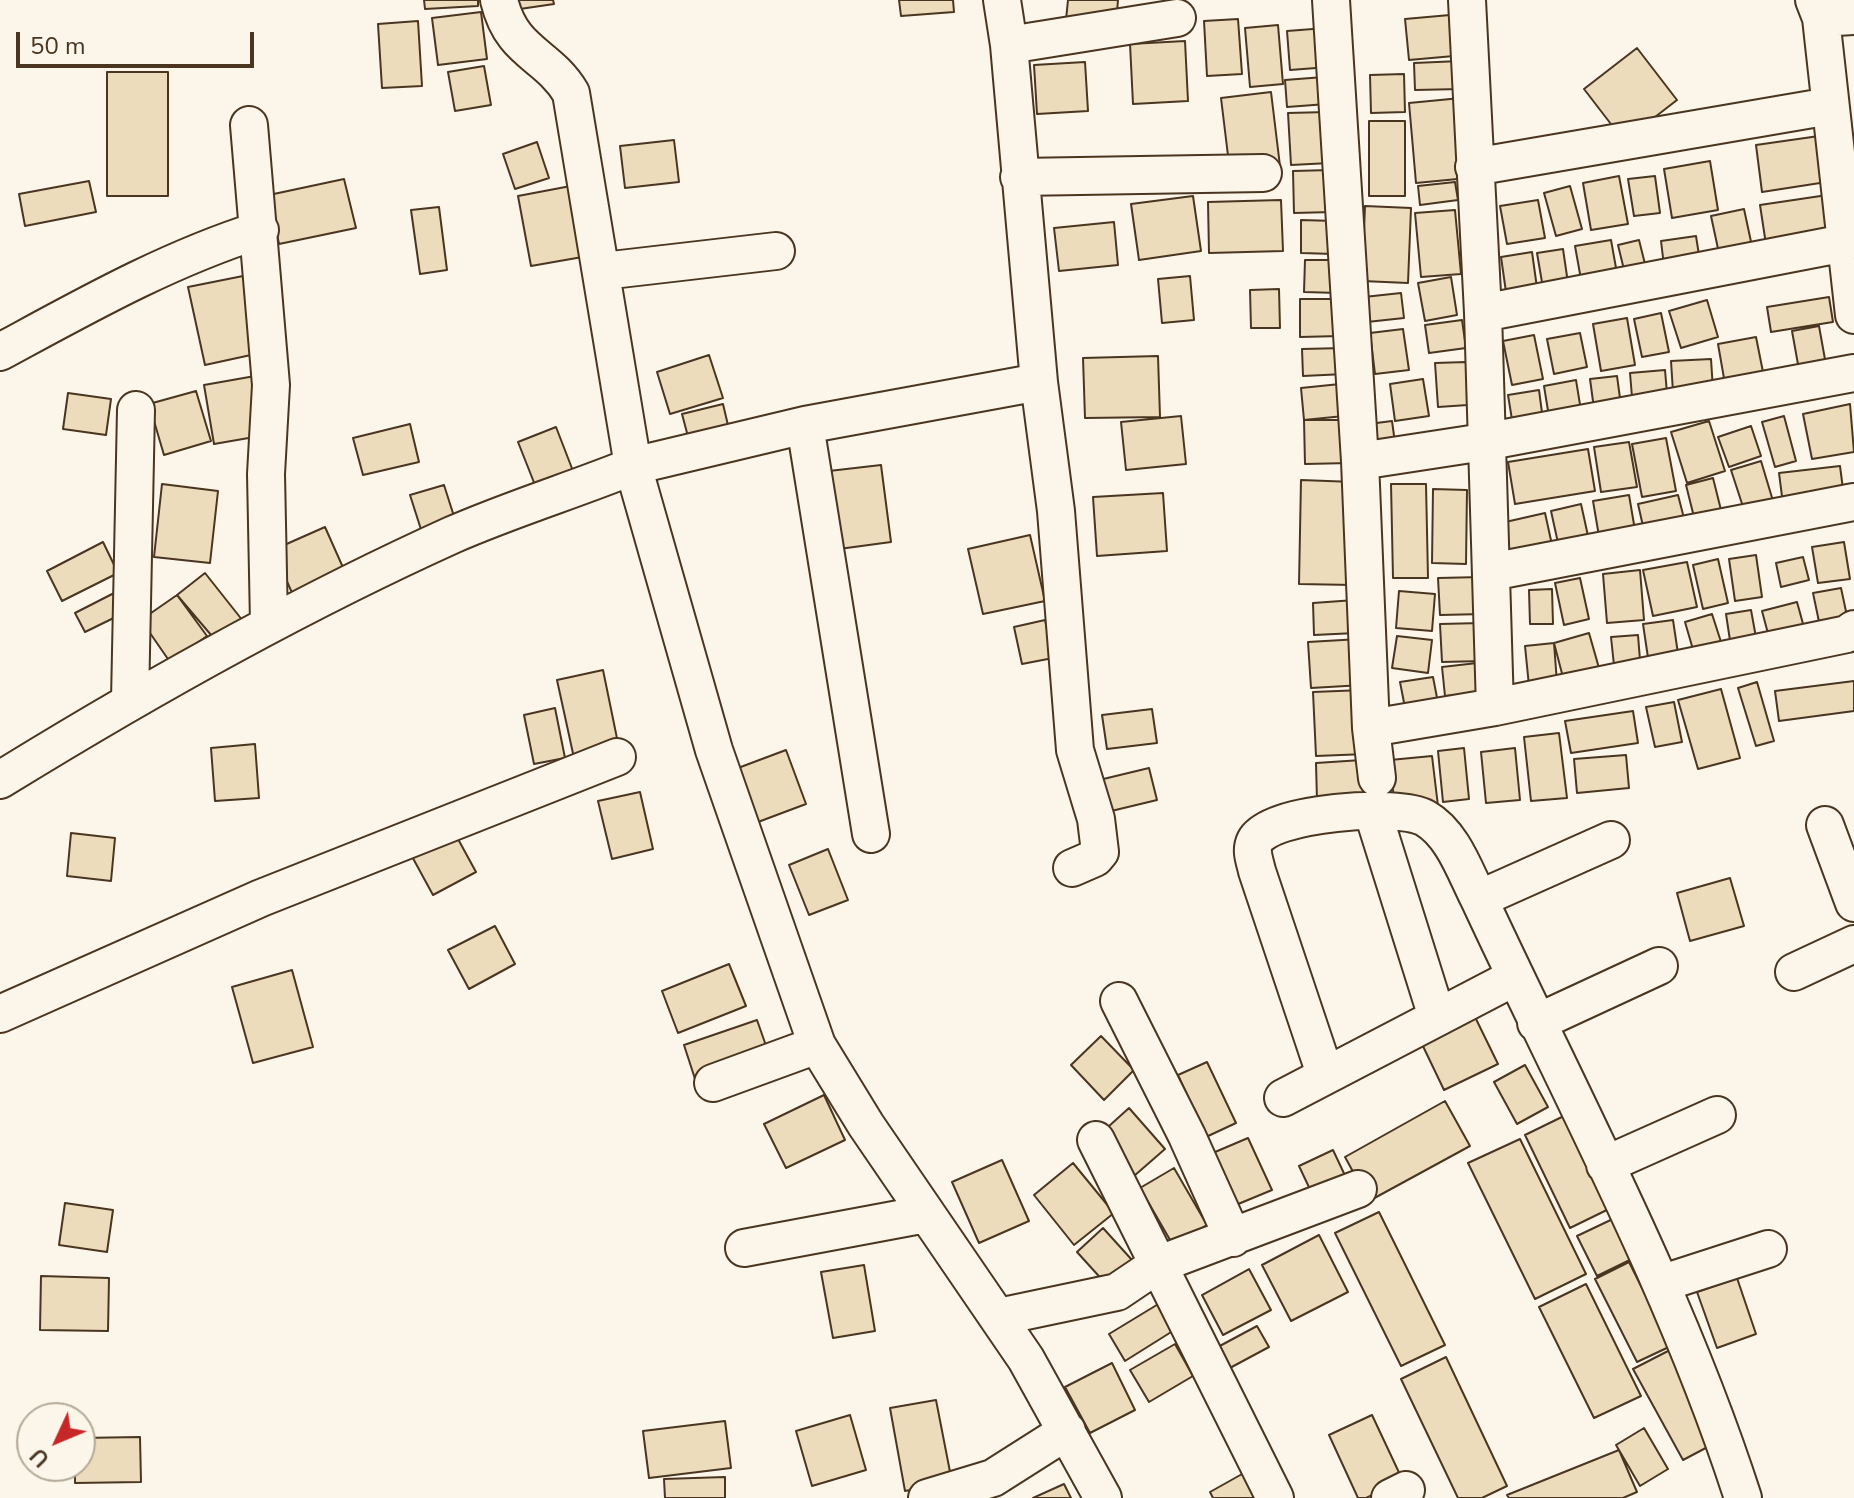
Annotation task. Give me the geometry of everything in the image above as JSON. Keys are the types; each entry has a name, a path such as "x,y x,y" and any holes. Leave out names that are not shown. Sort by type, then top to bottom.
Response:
{"street":[{"path":"499,0 510,32 522,47 564,81 571,93 633,466 714,750 800,1006 817,1045 926,1214 998,1317 1067,1431 1103,1498"},
{"path":"1002,0 1009,45 1039,382 1056,511 1075,750 1096,819 1100,852 1095,858 1072,868"},
{"path":"1331,0 1360,461 1371,728 1377,778"},
{"path":"1467,0 1483,313 1484,442 1495,707"},
{"path":"1830,11 1830,106 1854,315"},
{"path":"1009,45 1177,18"},
{"path":"1474,167 1830,106"},
{"path":"249,125 271,385 266,474 269,623"},
{"path":"1019,177 1263,173"},
{"path":"0,352 167,265 209,246 260,230"},
{"path":"1483,313 1845,243"},
{"path":"603,271 776,251"},
{"path":"1360,461 1484,442 1854,373"},
{"path":"0,780 130,700 269,623 456,534 633,466 805,425 1039,382"},
{"path":"130,700 136,410"},
{"path":"805,425 871,834"},
{"path":"1491,572 1854,502"},
{"path":"1371,728 1495,707 1847,634 1854,629"},
{"path":"0,1014 261,898 617,757"},
{"path":"1325,1074 1252,852 1254,842 1272,825 1317,814 1404,810 1435,826 1448,840 1479,899 1663,1283 1720,1427 1743,1498"},
{"path":"1373,813 1437,1017"},
{"path":"1825,825 1854,903"},
{"path":"1479,899 1611,840"},
{"path":"1794,972 1854,944"},
{"path":"1536,1023 1659,966"},
{"path":"1283,1098 1515,977"},
{"path":"1119,1001 1187,1136 1233,1238"},
{"path":"713,1083 817,1045"},
{"path":"1605,1165 1717,1115"},
{"path":"1096,1140 1275,1498"},
{"path":"998,1317 1117,1292 1134,1284 1157,1265 1358,1189"},
{"path":"744,1248 926,1214"},
{"path":"1663,1283 1768,1249"},
{"path":"927,1498 993,1478 1067,1431"}],"building":[{"path":"424,0 478,0 478,6 425,9"},
{"path":"511,0 553,0 554,4 513,10"},
{"path":"899,0 953,0 954,12 901,16"},
{"path":"1068,0 1118,0 1116,24 1066,20"},
{"path":"481,12 487,59 438,65 432,18"},
{"path":"1450,15 1454,56 1409,60 1405,19"},
{"path":"1238,19 1242,74 1207,76 1204,21"},
{"path":"418,21 422,86 382,88 378,24"},
{"path":"1278,25 1283,84 1250,87 1245,28"},
{"path":"1326,28 1329,67 1290,70 1287,31"},
{"path":"1185,41 1188,101 1133,104 1130,44"},
{"path":"1637,48 1677,100 1624,141 1584,89"},
{"path":"1460,61 1461,89 1415,90 1414,63"},
{"path":"1085,62 1088,111 1037,114 1034,65"},
{"path":"484,66 491,105 455,111 448,72"},
{"path":"107,72 168,72 168,196 107,196"},
{"path":"1404,74 1405,112 1371,113 1370,75"},
{"path":"1324,77 1327,104 1287,107 1285,80"},
{"path":"1271,92 1280,166 1230,172 1221,98"},
{"path":"1461,98 1468,178 1416,183 1409,103"},
{"path":"1327,112 1330,163 1291,165 1288,113"},
{"path":"1369,121 1405,121 1405,196 1369,196"},
{"path":"1826,135 1833,181 1762,192 1756,145"},
{"path":"674,140 679,182 625,188 620,146"},
{"path":"537,142 549,178 515,189 503,154"},
{"path":"1710,161 1718,210 1672,218 1664,169"},
{"path":"1331,170 1333,212 1294,213 1293,171"},
{"path":"1619,176 1628,224 1591,230 1583,183"},
{"path":"1655,176 1660,213 1634,216 1628,179"},
{"path":"344,179 356,228 279,244 269,195"},
{"path":"89,181 96,212 25,226 19,194"},
{"path":"1455,182 1458,200 1420,205 1418,186"},
{"path":"576,185 588,256 531,266 518,196"},
{"path":"1570,186 1582,229 1556,236 1544,193"},
{"path":"1834,194 1841,240 1767,251 1760,205"},
{"path":"1193,196 1201,251 1139,260 1131,204"},
{"path":"1281,200 1283,251 1209,253 1208,202"},
{"path":"1538,200 1545,238 1507,244 1500,206"},
{"path":"1365,206 1411,208 1408,283 1362,281"},
{"path":"439,207 447,270 420,274 411,210"},
{"path":"1744,209 1753,251 1720,258 1711,216"},
{"path":"1455,210 1461,274 1421,277 1415,213"},
{"path":"1301,220 1335,221 1334,254 1301,253"},
{"path":"1114,222 1118,265 1059,271 1054,228"},
{"path":"1696,236 1701,268 1665,274 1661,241"},
{"path":"1611,240 1618,279 1582,285 1575,246"},
{"path":"1639,240 1647,272 1626,278 1618,245"},
{"path":"1563,249 1569,290 1544,294 1537,253"},
{"path":"1532,252 1538,295 1507,299 1501,257"},
{"path":"1305,260 1338,260 1338,293 1304,292"},
{"path":"243,276 260,353 205,365 188,287"},
{"path":"1190,276 1194,320 1162,323 1158,279"},
{"path":"1451,277 1457,315 1425,321 1418,283"},
{"path":"1279,289 1280,328 1251,328 1250,290"},
{"path":"1401,293 1404,318 1367,322 1364,297"},
{"path":"1829,297 1833,322 1771,332 1767,307"},
{"path":"1300,299 1339,299 1340,336 1300,337"},
{"path":"1707,300 1718,337 1681,348 1669,311"},
{"path":"1661,313 1669,352 1642,357 1634,319"},
{"path":"1627,318 1635,365 1601,371 1593,324"},
{"path":"1462,320 1466,348 1429,353 1425,325"},
{"path":"1819,326 1828,376 1801,381 1792,331"},
{"path":"1403,329 1409,370 1375,374 1370,333"},
{"path":"1580,333 1587,367 1554,374 1547,339"},
{"path":"1534,335 1543,379 1512,385 1503,341"},
{"path":"1756,337 1764,377 1725,384 1718,344"},
{"path":"1345,348 1345,374 1303,376 1302,349"},
{"path":"709,355 723,398 670,414 657,372"},
{"path":"1158,356 1160,417 1085,418 1083,358"},
{"path":"1711,359 1713,390 1673,392 1671,361"},
{"path":"1466,362 1468,405 1438,407 1435,363"},
{"path":"1665,370 1668,405 1633,409 1630,373"},
{"path":"255,376 266,435 214,444 204,385"},
{"path":"1617,376 1622,413 1595,416 1590,379"},
{"path":"1423,379 1429,416 1395,421 1390,384"},
{"path":"1576,380 1582,417 1550,423 1544,386"},
{"path":"1340,384 1344,416 1304,420 1301,388"},
{"path":"1539,390 1544,428 1514,432 1508,395"},
{"path":"196,391 211,441 164,455 149,404"},
{"path":"68,393 111,399 106,435 63,429"},
{"path":"723,404 731,438 691,448 682,414"},
{"path":"1850,404 1854,452 1812,459 1803,414"},
{"path":"1181,416 1186,464 1126,470 1121,422"},
{"path":"1784,416 1796,461 1775,467 1762,422"},
{"path":"1304,420 1350,420 1350,463 1305,464"},
{"path":"1392,421 1396,450 1366,455 1361,425"},
{"path":"1709,421 1725,471 1687,483 1671,432"},
{"path":"410,424 419,462 363,475 353,438"},
{"path":"1751,426 1761,456 1729,467 1718,437"},
{"path":"556,427 573,471 535,485 518,442"},
{"path":"1666,438 1676,491 1642,497 1632,444"},
{"path":"1629,442 1637,487 1601,492 1594,447"},
{"path":"1588,449 1595,491 1515,504 1508,462"},
{"path":"1761,461 1776,511 1747,519 1731,470"},
{"path":"881,465 891,542 839,549 829,471"},
{"path":"1840,466 1844,497 1783,504 1779,473"},
{"path":"1713,478 1724,522 1697,529 1686,485"},
{"path":"1301,480 1354,482 1353,585 1299,584"},
{"path":"162,484 218,491 210,563 154,557"},
{"path":"1391,484 1426,484 1428,578 1393,578"},
{"path":"444,485 459,532 425,542 410,495"},
{"path":"1433,489 1467,490 1466,564 1432,563"},
{"path":"1163,493 1167,551 1097,556 1093,497"},
{"path":"1629,495 1637,542 1601,548 1593,501"},
{"path":"1678,495 1686,526 1645,535 1638,504"},
{"path":"1581,504 1590,545 1560,552 1551,511"},
{"path":"1545,513 1554,554 1510,565 1501,523"},
{"path":"325,527 349,581 297,604 273,550"},
{"path":"1030,535 1045,601 983,614 968,549"},
{"path":"103,542 118,573 62,601 47,571"},
{"path":"1844,542 1850,579 1818,583 1812,547"},
{"path":"1756,555 1762,597 1735,601 1729,559"},
{"path":"1803,557 1809,580 1781,587 1776,563"},
{"path":"1718,559 1728,603 1703,609 1693,565"},
{"path":"1687,562 1697,607 1653,616 1643,570"},
{"path":"1640,570 1644,620 1607,623 1603,574"},
{"path":"205,573 243,621 217,642 177,595"},
{"path":"1482,577 1484,614 1440,615 1438,578"},
{"path":"1580,578 1589,619 1564,625 1555,583"},
{"path":"1841,588 1850,630 1822,636 1813,593"},
{"path":"1552,589 1553,624 1530,624 1529,590"},
{"path":"118,591 128,611 85,632 75,613"},
{"path":"1399,591 1435,594 1432,631 1396,628"},
{"path":"177,595 207,636 170,662 141,620"},
{"path":"1355,600 1356,633 1314,635 1313,603"},
{"path":"1797,602 1805,631 1770,641 1762,611"},
{"path":"1751,610 1757,643 1731,647 1726,614"},
{"path":"1712,614 1722,645 1694,653 1685,622"},
{"path":"1045,620 1053,658 1022,664 1014,627"},
{"path":"1673,620 1680,667 1650,671 1643,624"},
{"path":"1482,623 1483,661 1442,662 1440,624"},
{"path":"1589,633 1601,675 1565,685 1554,643"},
{"path":"1638,635 1641,673 1615,675 1611,637"},
{"path":"1397,636 1432,640 1428,673 1392,668"},
{"path":"1360,639 1363,685 1311,688 1308,642"},
{"path":"1554,643 1557,683 1529,686 1525,646"},
{"path":"1486,662 1489,692 1445,696 1442,667"},
{"path":"603,670 619,748 574,758 557,680"},
{"path":"1433,677 1439,708 1406,713 1400,682"},
{"path":"1854,681 1854,711 1779,721 1775,691"},
{"path":"1757,682 1774,741 1756,746 1738,688"},
{"path":"1721,689 1740,758 1698,769 1678,700"},
{"path":"1363,690 1366,754 1316,756 1313,692"},
{"path":"1674,702 1682,742 1655,747 1646,707"},
{"path":"555,708 565,758 534,764 524,715"},
{"path":"1152,709 1157,743 1107,749 1102,715"},
{"path":"1633,711 1638,743 1571,753 1565,721"},
{"path":"1559,733 1567,798 1531,801 1524,737"},
{"path":"255,744 259,798 215,801 211,748"},
{"path":"1464,748 1469,799 1443,802 1438,751"},
{"path":"1515,748 1520,800 1486,803 1481,752"},
{"path":"786,750 806,804 758,822 738,768"},
{"path":"1626,755 1629,788 1577,793 1574,759"},
{"path":"1432,756 1438,806 1395,810 1390,760"},
{"path":"1362,760 1364,799 1317,801 1316,763"},
{"path":"1149,768 1157,800 1103,813 1095,781"},
{"path":"640,792 653,849 612,859 598,801"},
{"path":"452,828 476,872 433,895 409,851"},
{"path":"71,833 115,838 111,881 67,876"},
{"path":"828,849 848,900 809,915 789,865"},
{"path":"1730,878 1744,926 1690,941 1677,893"},
{"path":"495,926 515,964 469,989 448,950"},
{"path":"729,964 746,1006 678,1033 662,991"},
{"path":"292,970 313,1047 253,1063 232,987"},
{"path":"1475,1017 1498,1064 1444,1090 1421,1042"},
{"path":"757,1020 771,1060 697,1085 684,1045"},
{"path":"1101,1036 1134,1070 1104,1100 1071,1065"},
{"path":"1207,1062 1236,1123 1206,1137 1178,1075"},
{"path":"1525,1065 1548,1107 1517,1124 1494,1082"},
{"path":"824,1095 845,1140 786,1168 764,1124"},
{"path":"1445,1101 1470,1146 1369,1201 1345,1157"},
{"path":"1129,1108 1165,1149 1134,1176 1098,1136"},
{"path":"1570,1113 1615,1206 1570,1228 1525,1135"},
{"path":"1248,1138 1272,1190 1231,1207 1208,1155"},
{"path":"1520,1139 1586,1274 1535,1299 1468,1163"},
{"path":"1333,1150 1349,1184 1315,1200 1299,1166"},
{"path":"1002,1160 1029,1221 979,1243 952,1182"},
{"path":"1073,1163 1114,1213 1074,1245 1034,1195"},
{"path":"1174,1168 1207,1225 1173,1245 1140,1188"},
{"path":"65,1203 113,1210 107,1252 59,1245"},
{"path":"1379,1212 1445,1345 1401,1366 1335,1233"},
{"path":"1617,1217 1636,1257 1597,1276 1577,1236"},
{"path":"1103,1228 1132,1260 1106,1284 1077,1252"},
{"path":"1319,1235 1348,1292 1291,1321 1262,1265"},
{"path":"1629,1262 1671,1346 1637,1362 1595,1279"},
{"path":"864,1265 875,1331 833,1338 821,1272"},
{"path":"1249,1269 1271,1310 1223,1335 1202,1295"},
{"path":"41,1276 109,1278 108,1331 40,1330"},
{"path":"1737,1278 1756,1334 1717,1348 1697,1292"},
{"path":"1586,1284 1641,1396 1594,1418 1539,1307"},
{"path":"1160,1303 1176,1329 1125,1361 1109,1334"},
{"path":"1257,1326 1269,1347 1228,1369 1216,1348"},
{"path":"1175,1344 1193,1376 1149,1402 1130,1370"},
{"path":"1670,1350 1719,1441 1683,1460 1633,1369"},
{"path":"1446,1357 1507,1486 1482,1498 1458,1498 1401,1379"},
{"path":"1112,1363 1135,1410 1090,1433 1065,1387"},
{"path":"936,1400 952,1482 905,1491 890,1408"},
{"path":"850,1415 866,1470 812,1486 796,1431"},
{"path":"1372,1415 1403,1481 1366,1498 1358,1498 1329,1435"},
{"path":"725,1421 731,1468 649,1478 643,1431"},
{"path":"1644,1428 1668,1469 1640,1486 1616,1445"},
{"path":"140,1437 141,1482 75,1483 96,1482 96,1438"},
{"path":"1619,1450 1637,1492 1623,1498 1509,1498 1507,1495"},
{"path":"1251,1469 1268,1498 1213,1498 1210,1492"},
{"path":"725,1477 725,1498 665,1498 664,1479"},
{"path":"1064,1484 1071,1498 1033,1498"}]}
